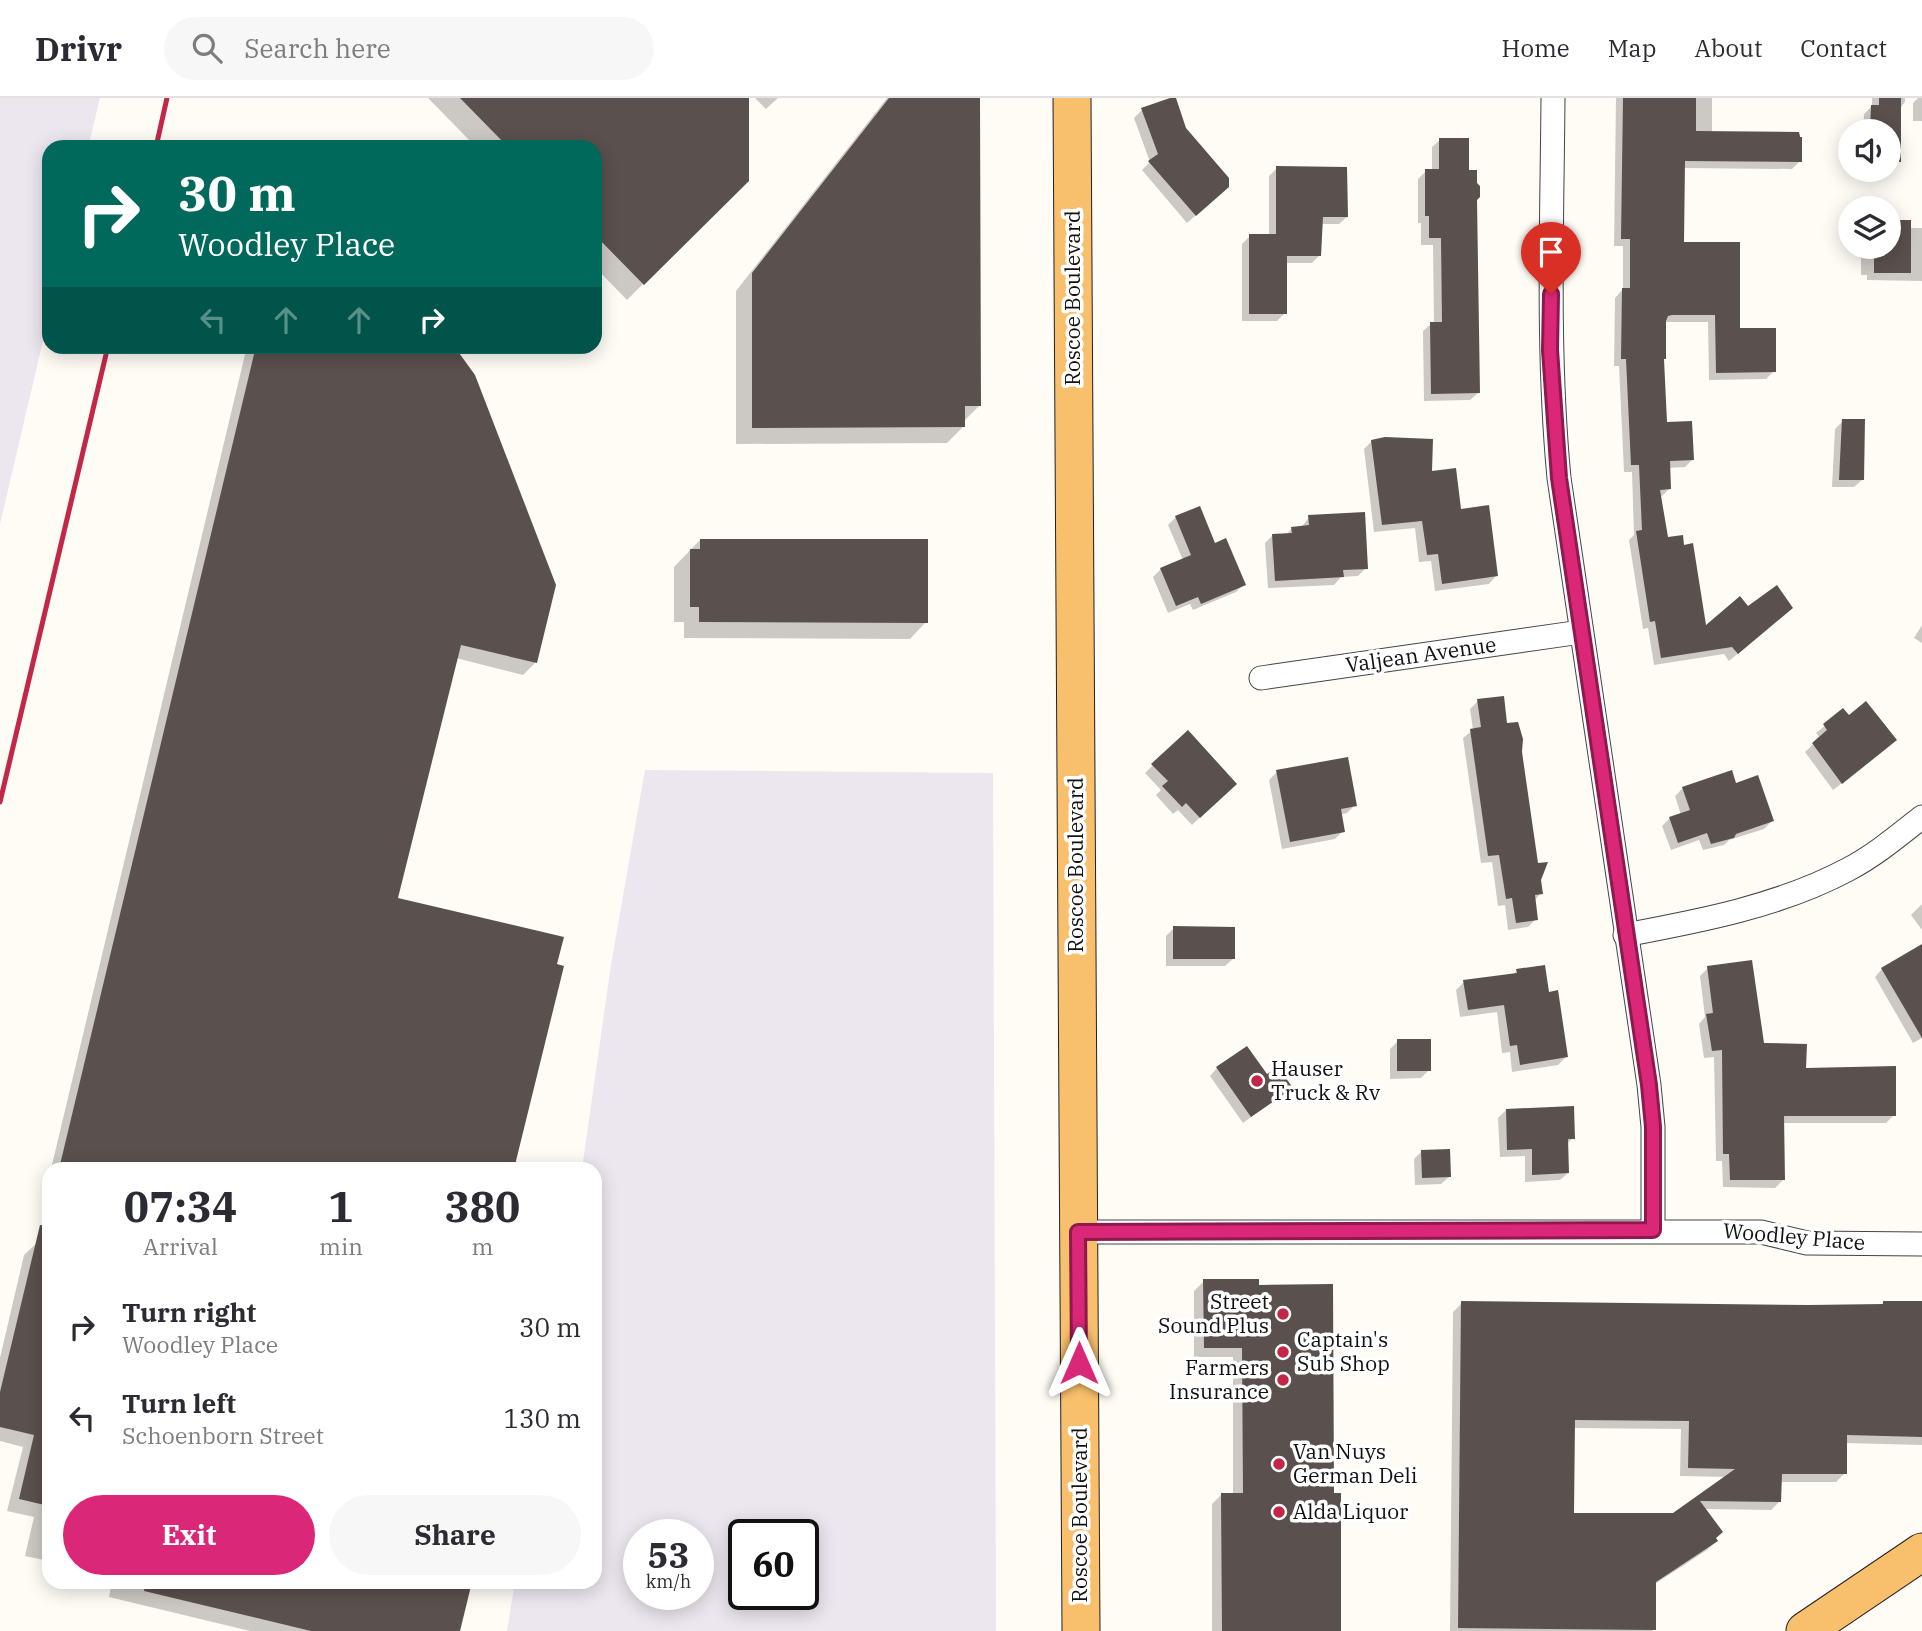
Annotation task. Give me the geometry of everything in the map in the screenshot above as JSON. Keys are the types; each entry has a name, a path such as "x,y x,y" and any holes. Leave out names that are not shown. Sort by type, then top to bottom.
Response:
{"main road":[{"name":"Roscoe Boulevard","path":"1072,98 1081,1631"},
{"path":"1805,1631 1922,1552"}],"street":[{"path":"1553,98 1550,350 1559,478 1649,1085 1653,1127 1653,1230"},
{"name":"Valjean Avenue","path":"1261,678 1581,632"},
{"path":"1625,934 1698,921 1800,891 1848,870 1922,817"},
{"name":"Woodley Place","path":"1078,1232 1761,1231 1807,1243 1922,1244"}],"shaded area":[{"path":"0,98 100,98 90,140 42,140 42,345 0,524"},
{"path":"645,770 993,773 996,1631 507,1631 514,1589 602,1589 602,1162 583,1162 611,965"}],"building":[{"path":"460,98 749,98 749,181 644,285 602,242 602,140 501,140"},
{"path":"889,98 980,98 981,406 965,406 965,427 752,428 752,273"},
{"path":"1176,98 1186,128 1229,178 1229,187 1196,216 1148,161 1158,154 1141,108"},
{"path":"1623,98 1696,98 1696,131 1799,132 1802,137 1802,162 1685,161 1684,242 1740,242 1740,328 1776,328 1776,372 1716,373 1715,315 1672,315 1668,316 1666,321 1664,359 1667,422 1692,421 1694,460 1670,461 1671,489 1660,490 1668,537 1683,535 1684,545 1693,543 1706,625 1740,596 1748,606 1777,585 1793,608 1738,654 1732,647 1661,658 1655,621 1650,622 1636,531 1642,530 1639,465 1631,465 1626,359 1621,359 1622,288 1630,288 1630,239 1621,239"},
{"path":"1879,98 1901,98 1901,119 1870,119 1871,105 1879,105"},
{"path":"1439,138 1469,138 1469,170 1477,170 1477,183 1480,186 1480,197 1477,200 1480,393 1431,394 1430,322 1442,322 1441,238 1429,238 1429,216 1425,216 1425,169 1439,169"},
{"path":"1276,166 1347,167 1348,217 1323,217 1321,256 1287,256 1287,314 1249,314 1249,234 1276,234"},
{"path":"1901,220 1911,220 1911,273 1874,273 1874,259 1901,259"},
{"path":"254,354 460,354 475,375 556,585 537,663 461,645 398,898 564,937 557,964 564,966 516,1162 61,1162"},
{"path":"1842,419 1865,419 1864,480 1839,480"},
{"path":"1385,437 1433,439 1432,471 1456,468 1461,509 1489,505 1498,576 1442,584 1438,554 1427,555 1422,521 1382,525 1371,440"},
{"path":"1200,506 1215,543 1226,538 1246,585 1201,604 1198,597 1176,606 1160,568 1191,555 1175,516"},
{"path":"1365,512 1368,569 1343,570 1344,577 1275,581 1272,534 1292,533 1291,527 1309,525 1308,515"},
{"path":"700,539 928,539 928,623 699,622 699,607 690,607 690,549 700,549"},
{"path":"1504,696 1507,723 1518,722 1523,739 1522,752 1538,863 1548,862 1541,880 1543,894 1535,895 1538,920 1516,923 1512,898 1506,899 1499,855 1488,856 1470,729 1481,727 1477,699"},
{"path":"1866,701 1897,740 1842,784 1812,743 1827,730 1823,724 1843,708 1849,715"},
{"path":"1188,730 1237,784 1200,818 1186,803 1182,807 1162,786 1168,781 1151,764"},
{"path":"1348,757 1357,806 1341,809 1345,832 1290,842 1276,770"},
{"path":"1732,770 1736,783 1758,775 1774,821 1736,834 1734,838 1711,844 1707,833 1678,843 1669,817 1690,810 1682,787"},
{"path":"1173,926 1235,927 1235,959 1173,959"},
{"path":"1922,944 1922,1038 1881,968"},
{"path":"1752,960 1764,1043 1807,1044 1806,1068 1896,1066 1896,1116 1784,1116 1785,1180 1730,1180 1729,1154 1723,1154 1722,1050 1712,1051 1706,1014 1713,1013 1707,966"},
{"path":"1545,965 1549,992 1558,990 1568,1057 1520,1065 1517,1045 1510,1046 1504,1005 1468,1010 1463,980 1517,973 1516,969"},
{"path":"1397,1039 1431,1039 1431,1071 1397,1071"},
{"name":"Hauser Truck & Rv","path":"1247,1046 1267,1074 1278,1067 1293,1088 1251,1117 1216,1067"},
{"path":"1574,1106 1575,1139 1568,1139 1569,1173 1532,1175 1532,1149 1507,1150 1506,1109"},
{"path":"1450,1149 1451,1177 1422,1178 1421,1150"},
{"path":"42,1225 42,1504 19,1499 34,1435 0,1427 0,1392"},
{"path":"1203,1279 1259,1279 1259,1285 1333,1284 1334,1493 1341,1493 1341,1631 1222,1631 1221,1493 1243,1493 1242,1348 1204,1348"},
{"path":"1461,1301 1809,1305 1922,1301 1922,1437 1847,1435 1847,1474 1782,1474 1781,1502 1700,1501 1723,1532 1716,1538 1718,1541 1656,1582 1656,1630 1458,1628","holes":["1575,1420 1689,1421 1688,1468 1735,1469 1673,1513 1574,1513"]},
{"path":"470,1589 460,1631 311,1631 144,1591"}],"railway":[{"path":"158,140 167,98"},
{"path":"0,802 106,354"}],"place":[{"name":"Hauser Truck & Rv","path":"1257,1081"},
{"name":"Street Sound Plus","path":"1283,1314"},
{"name":"Captain's Sub Shop","path":"1283,1352"},
{"name":"Farmers Insurance","path":"1283,1380"},
{"name":"Van Nuys German Deli","path":"1279,1464"},
{"name":"Alda Liquor","path":"1279,1512"}],"route":[{"path":"1079,1363 1078,1232 1653,1230 1653,1127 1649,1085 1559,478 1550,350 1551,294"}]}
